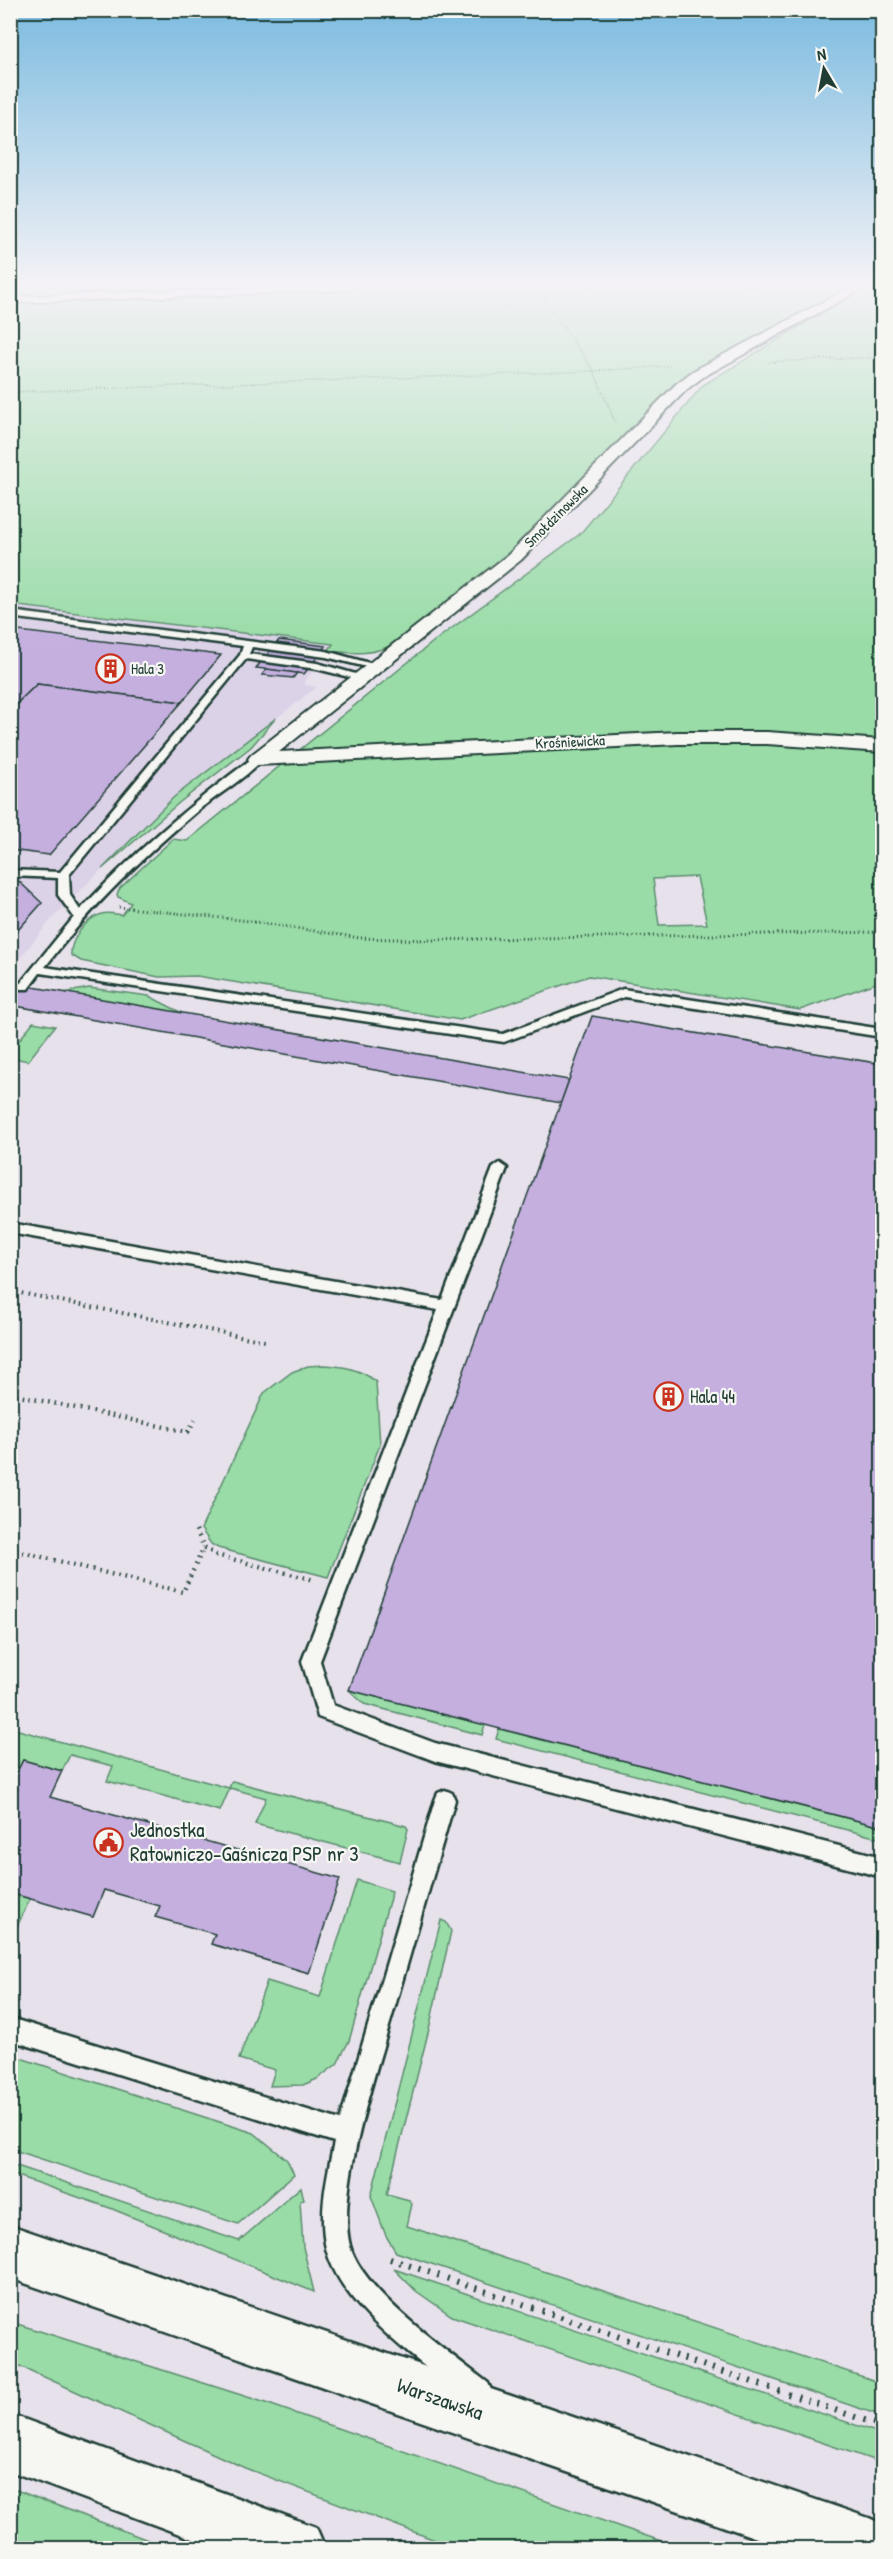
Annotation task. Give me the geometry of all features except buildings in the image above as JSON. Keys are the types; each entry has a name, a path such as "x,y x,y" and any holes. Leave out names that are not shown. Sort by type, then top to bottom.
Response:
{"main road":[{"name":"Warszawska","path":"10,2251 869,2548"},
{"path":"10,2442 295,2548"}],"street":[{"name":"Smołdzinowska","path":"258,759 515,557 662,406"},
{"name":"Krośniewicka","path":"258,759 678,738 767,738 882,746"}],"lane":[{"path":"10,614 326,654 368,671"},
{"path":"80,917 64,895 63,875 244,656 249,645"},
{"path":"244,656 368,671"},
{"path":"24,986 91,903 171,827 213,791 258,759"},
{"path":"10,873 63,875"},
{"path":"36,969 504,1038 623,993 882,1033"},
{"path":"500,1168 311,1661 325,1711 435,1752 882,1867"},
{"path":"10,1228 447,1306"},
{"path":"445,1800 347,2134 338,2186 336,2241 347,2270 402,2330 526,2429"},
{"path":"10,2029 347,2134"}],"path":[{"path":"609,406 625,445"},
{"path":"91,903 250,921 371,938 428,940 882,932"},
{"path":"10,1291 266,1341"},
{"path":"10,1394 188,1432 196,1418"},
{"path":"196,1530 204,1547 216,1555 339,1587"},
{"path":"10,1549 183,1592 204,1547"},
{"path":"390,2259 882,2426"}],"shaded area":[{"path":"11,605 333,644 303,684 317,687 174,797 51,920 11,969"}],"green space":[{"path":"11,406 655,406 517,547 395,643 379,650 354,653 328,651 333,644 11,605"},
{"path":"685,406 882,406 882,981 800,1010 589,976 460,1020 197,976 159,977 81,961 71,955 76,936 90,920 104,913 122,915 131,903 118,897 120,888 173,839 187,841 433,642 580,534","holes":["697,877 707,924 659,925 653,879"]},
{"path":"276,718 251,747 180,802 102,869 174,797"},
{"path":"89,988 149,996 182,1013 63,993"},
{"path":"33,1022 55,1026 28,1061 14,1058 11,1063 11,1051"},
{"path":"323,1365 351,1369 376,1382 380,1445 328,1577 218,1548 211,1544 201,1529 264,1393 292,1372 308,1366"},
{"path":"349,1690 485,1725 482,1735 364,1704"},
{"path":"11,1728 229,1788 232,1781 406,1826 408,1829 400,1862 255,1824 266,1798 230,1788 220,1811 107,1781 113,1766 70,1755 62,1771 23,1760 11,1785"},
{"path":"499,1729 882,1827 882,1839 496,1739"},
{"path":"357,1880 392,1891 349,2041 337,2064 317,2079 303,2085 270,2086 275,2070 239,2059 267,1981 320,1997"},
{"path":"10,1893 30,1899 14,1933 11,1932"},
{"path":"441,1920 446,1922 451,1931 387,2194 409,2200 412,2204 407,2226 882,2383 882,2416 396,2252 386,2236 371,2196"},
{"path":"11,2055 254,2133 287,2160 294,2174 238,2224 11,2149"},
{"path":"11,2164 239,2241 301,2187 304,2200 300,2201 303,2247 314,2292 110,2208 11,2174"},
{"path":"394,2269 882,2434 882,2463 452,2316 416,2291"},
{"path":"11,2322 257,2400 681,2548 456,2548 245,2468 11,2362"},
{"path":"11,2488 169,2548 11,2548"}],"place":[{"name":"Hala 3","path":"110,669"},
{"name":"Hala 44","path":"669,1397"},
{"name":"Jednostka Ratowniczo-Gaśnicza PSP nr 3","path":"109,1842"}]}
